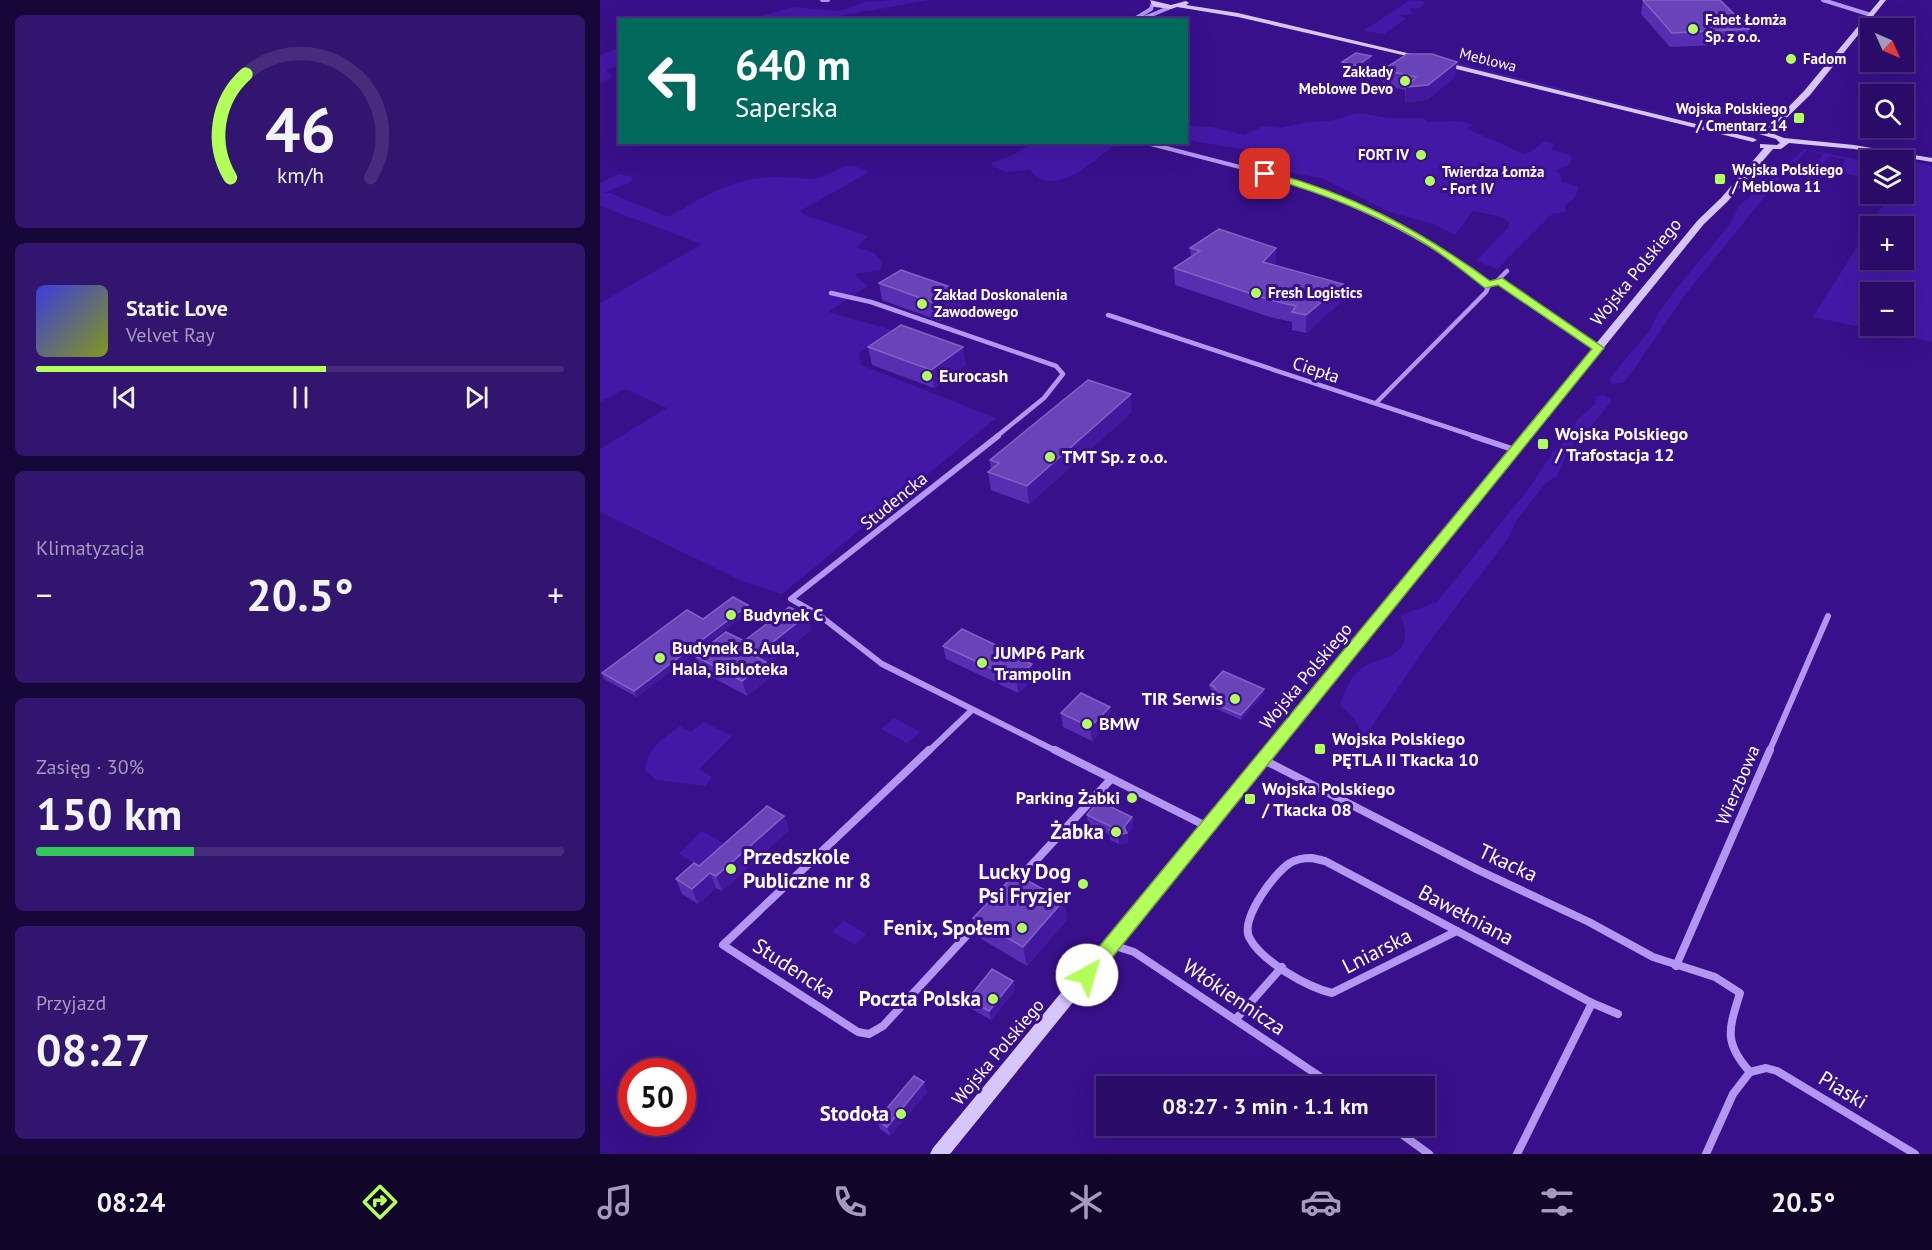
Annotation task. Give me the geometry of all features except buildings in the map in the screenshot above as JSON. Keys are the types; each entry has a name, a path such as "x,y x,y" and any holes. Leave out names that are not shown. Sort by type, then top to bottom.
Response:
{"main road":[{"path":"1175,7 1188,0 1428,54"},
{"name":"Wojska Polskiego","path":"1701,222 1714,200 1756,150 1757,140 1776,125 1807,93 1883,0"},
{"name":"Meblowa","path":"1152,1 1175,7 1238,15 1368,44 1727,130"},
{"name":"Meblowa","path":"1438,56 1727,130 1757,140"},
{"name":"Wojska Polskiego","path":"1782,141 1807,93"},
{"path":"1727,130 1776,125"},
{"path":"1727,130 1742,141 1782,141 1887,152 1932,160"},
{"path":"1757,140 1770,147 1782,141"},
{"name":"Wojska Polskiego","path":"939,1154 1701,222 1724,200 1770,147"}],"street":[{"path":"822,1 828,0"},
{"path":"1823,0 1871,15"},
{"path":"1136,18 1151,9 1152,1"},
{"path":"1145,18 1175,7"},
{"path":"1151,144 1287,179 1330,194 1415,233 1489,285"},
{"path":"1376,404 1486,292 1489,285 1498,281 1507,272"},
{"path":"1498,281 1590,345 1599,348"},
{"name":"Studencka","path":"831,293 871,302 1056,366 1063,374 1059,382 1030,410 926,495 791,599 819,615 882,664 1207,826"},
{"name":"Ciepła","path":"1108,315 1515,450"},
{"name":"Wierzbowa","path":"1676,966 1828,616"},
{"name":"Studencka","path":"972,710 723,945 858,1032 869,1034 883,1026 989,911"},
{"name":"Tkacka","path":"1262,759 1478,870 1589,922 1653,957 1715,977 1740,993 1728,1037 1735,1057 1750,1072"},
{"path":"1013,885 1111,778"},
{"name":"Bawełniana","path":"1282,967 1249,939 1248,921 1285,867 1307,858 1325,861 1592,1003 1618,1014"},
{"name":"Lniarska","path":"1282,967 1318,990 1337,992 1457,931"},
{"name":"Włókiennicza","path":"1111,945 1134,952 1319,1076"},
{"path":"1236,1019 1282,967"},
{"path":"1517,1154 1592,1003"},
{"name":"Piaski","path":"1750,1072 1766,1068 1777,1071 1915,1154"},
{"path":"1706,1154 1733,1094 1750,1072"},
{"path":"1404,1136 1429,1154"}],"shaded area":[{"path":"929,0 828,18 720,18 762,16 792,7 840,11 865,2"},
{"path":"1410,0 1426,2 1419,8 1410,9 1413,14 1399,15 1406,19 1384,34 1363,31"},
{"path":"618,48 618,65 606,70 613,77 600,84 600,55"},
{"path":"1458,63 1741,133 1456,65"},
{"path":"1357,113 1390,118 1423,118 1428,122 1456,121 1473,125 1468,129 1524,154 1531,152 1544,141 1554,143 1551,150 1568,154 1573,158 1568,165 1556,171 1560,174 1562,182 1578,186 1577,194 1574,199 1565,204 1565,212 1552,214 1497,269 1476,261 1508,228 1509,222 1502,217 1473,211 1455,235 1433,224 1390,212 1321,178 1278,170 1247,150 1188,140 1188,126 1211,127 1244,135 1264,126 1280,128 1309,122 1330,121"},
{"path":"1030,144 1116,144 1075,174 1050,181 1040,178 1030,170 1009,172 1000,170 991,163 1011,156"},
{"path":"1804,149 1860,160 1858,175 1860,177 1833,171 1838,171 1846,160 1830,156 1821,166 1824,169 1809,165 1815,165 1823,154 1807,150 1798,161 1801,164 1791,161"},
{"path":"1914,162 1932,166 1932,342 1903,336 1914,336 1914,282 1860,282 1860,327 1813,317 1860,242 1860,270 1914,270 1914,216 1876,216 1884,204 1914,204"},
{"path":"845,166 855,166 869,172 800,211 804,215 868,236 857,247 874,253 882,262 880,270 854,274 868,286 828,312 893,330 859,353 861,365 996,418 782,594 742,581 600,512 600,449 667,408 625,389 600,402 600,303 702,244 600,206 600,183 619,174 633,177 631,182 603,193 610,193 668,217 714,192 743,181 768,177 815,179"},
{"path":"1776,168 1785,171 1684,296 1630,375 1624,382 1612,384 1610,378 1649,331 1659,312 1677,288 1730,224 1738,207 1761,187 1772,170"},
{"path":"1604,395 1612,400 1587,432 1569,448 1557,476 1545,484 1516,521 1508,539 1427,645 1371,728 1363,735 1355,720 1340,705 1350,681 1366,665 1388,657 1400,648 1404,642 1405,633 1401,615 1437,602 1530,487 1553,452 1571,435 1577,420 1595,404 1596,396"},
{"path":"894,718 920,732 907,743 881,729"},
{"path":"704,722 732,736 699,769 712,777 705,786 656,780 645,770 652,750 662,740 680,726 691,732"},
{"path":"702,831 726,845 703,868 679,854"},
{"path":"844,921 866,934 855,945 833,932"}],"place":[{"name":"Fabet Łomża Sp. z o.o.","path":"1693,29"},
{"name":"Fadom","path":"1791,59"},
{"name":"Zakłady Meblowe Devo","path":"1405,81"},
{"name":"Wojska Polskiego / Cmentarz 14","path":"1799,118"},
{"name":"FORT IV","path":"1421,155"},
{"name":"Wojska Polskiego / Meblowa 11","path":"1720,179"},
{"name":"Twierdza Łomża - Fort IV","path":"1430,181"},
{"name":"Fresh Logistics","path":"1256,293"},
{"name":"Zakład Doskonalenia Zawodowego","path":"922,304"},
{"name":"Eurocash","path":"927,376"},
{"name":"Wojska Polskiego / Trafostacja 12","path":"1543,444"},
{"name":"TMT Sp. z o.o.","path":"1050,457"},
{"name":"Budynek C","path":"731,615"},
{"name":"Budynek B. Aula, Hala, Bibloteka","path":"660,658"},
{"name":"JUMP6 Park Trampolin","path":"982,663"},
{"name":"TIR Serwis","path":"1235,699"},
{"name":"BMW","path":"1087,724"},
{"name":"Wojska Polskiego PĘTLA II Tkacka 10","path":"1320,749"},
{"name":"Parking Żabki","path":"1132,798"},
{"name":"Wojska Polskiego / Tkacka 08","path":"1250,799"},
{"name":"Żabka","path":"1116,832"},
{"name":"Przedszkole Publiczne nr 8","path":"731,869"},
{"name":"Lucky Dog Psi Fryzjer","path":"1083,884"},
{"name":"Fenix, Społem","path":"1022,928"},
{"name":"Poczta Polska","path":"993,999"},
{"name":"Stodoła","path":"901,1114"}],"route":[{"path":"1087,975 1599,348 1590,345 1498,281 1489,285 1415,233 1341,198 1287,179 1265,174"}]}
